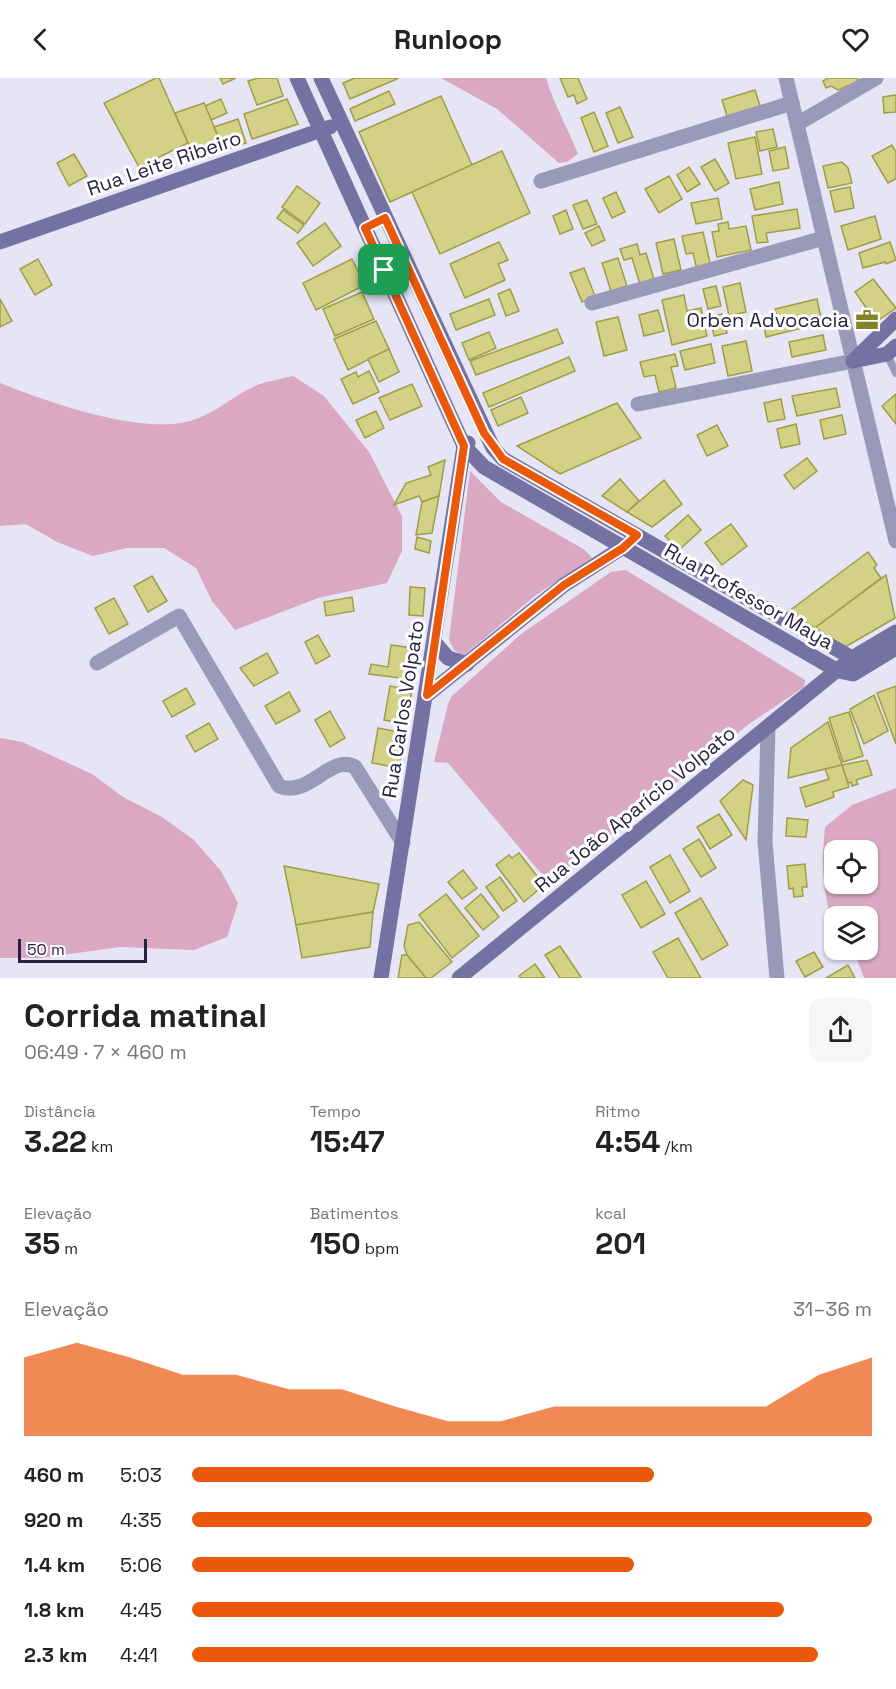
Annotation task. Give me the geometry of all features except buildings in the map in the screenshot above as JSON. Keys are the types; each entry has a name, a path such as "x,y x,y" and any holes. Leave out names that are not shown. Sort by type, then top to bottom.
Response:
{"main road":[{"name":"Rua Professor Maya","path":"297,78 464,446 494,474 838,671"},
{"name":"Rua Professor Maya","path":"321,78 484,433 503,459 852,658"},
{"name":"Rua Leite Ribeiro","path":"0,242 341,123"},
{"path":"365,228 385,218"},
{"path":"404,312 423,301"},
{"path":"853,361 896,319"},
{"path":"853,361 891,350"},
{"path":"464,446 484,433"},
{"name":"Rua Carlos Volpato","path":"381,978 427,695 464,446"},
{"path":"427,695 564,585 623,548 637,535"},
{"name":"Rua João Aparício Volpato","path":"459,978 768,729 852,658 896,632"},
{"path":"435,643 448,658 467,664"},
{"path":"838,671 853,674 896,648"}],"street":[{"path":"786,78 896,541"},
{"path":"797,124 876,78"},
{"path":"541,181 792,103"},
{"path":"592,303 824,238"},
{"path":"638,404 853,361"},
{"path":"97,663 179,616 279,786 296,789 339,765 350,764 355,767 403,843"},
{"path":"768,729 765,842 777,978"}],"lane":[{"path":"891,350 896,373"}],"shaded area":[{"path":"441,78 546,78 578,154 567,162 559,163 497,109"},
{"path":"293,376 324,396 369,452 402,516 402,551 387,583 318,598 235,630 212,601 196,568 164,548 127,548 93,556 57,542 26,524 0,526 0,383 70,408 98,415 125,421 175,424 204,416 257,385"},
{"path":"470,471 501,502 585,550 592,558 536,595 463,656 454,650 449,640"},
{"path":"626,570 805,680 804,687 749,724 550,884 448,763 434,762 448,704 452,696 521,634 611,572"},
{"path":"0,738 22,742 92,774 123,797 162,817 194,840 221,871 238,903 227,937 194,950 120,947 41,958 0,958"},
{"path":"896,788 896,978 864,978 857,960 878,960 878,906 828,906 826,894 878,894 878,840 824,840 825,827 852,805"}],"place":[{"name":"Orben Advocacia","path":"867,320"}],"route":[{"path":"385,218 493,448 503,459 637,535 623,548 564,585 427,695 464,446 384,270 365,228 385,218"}]}
